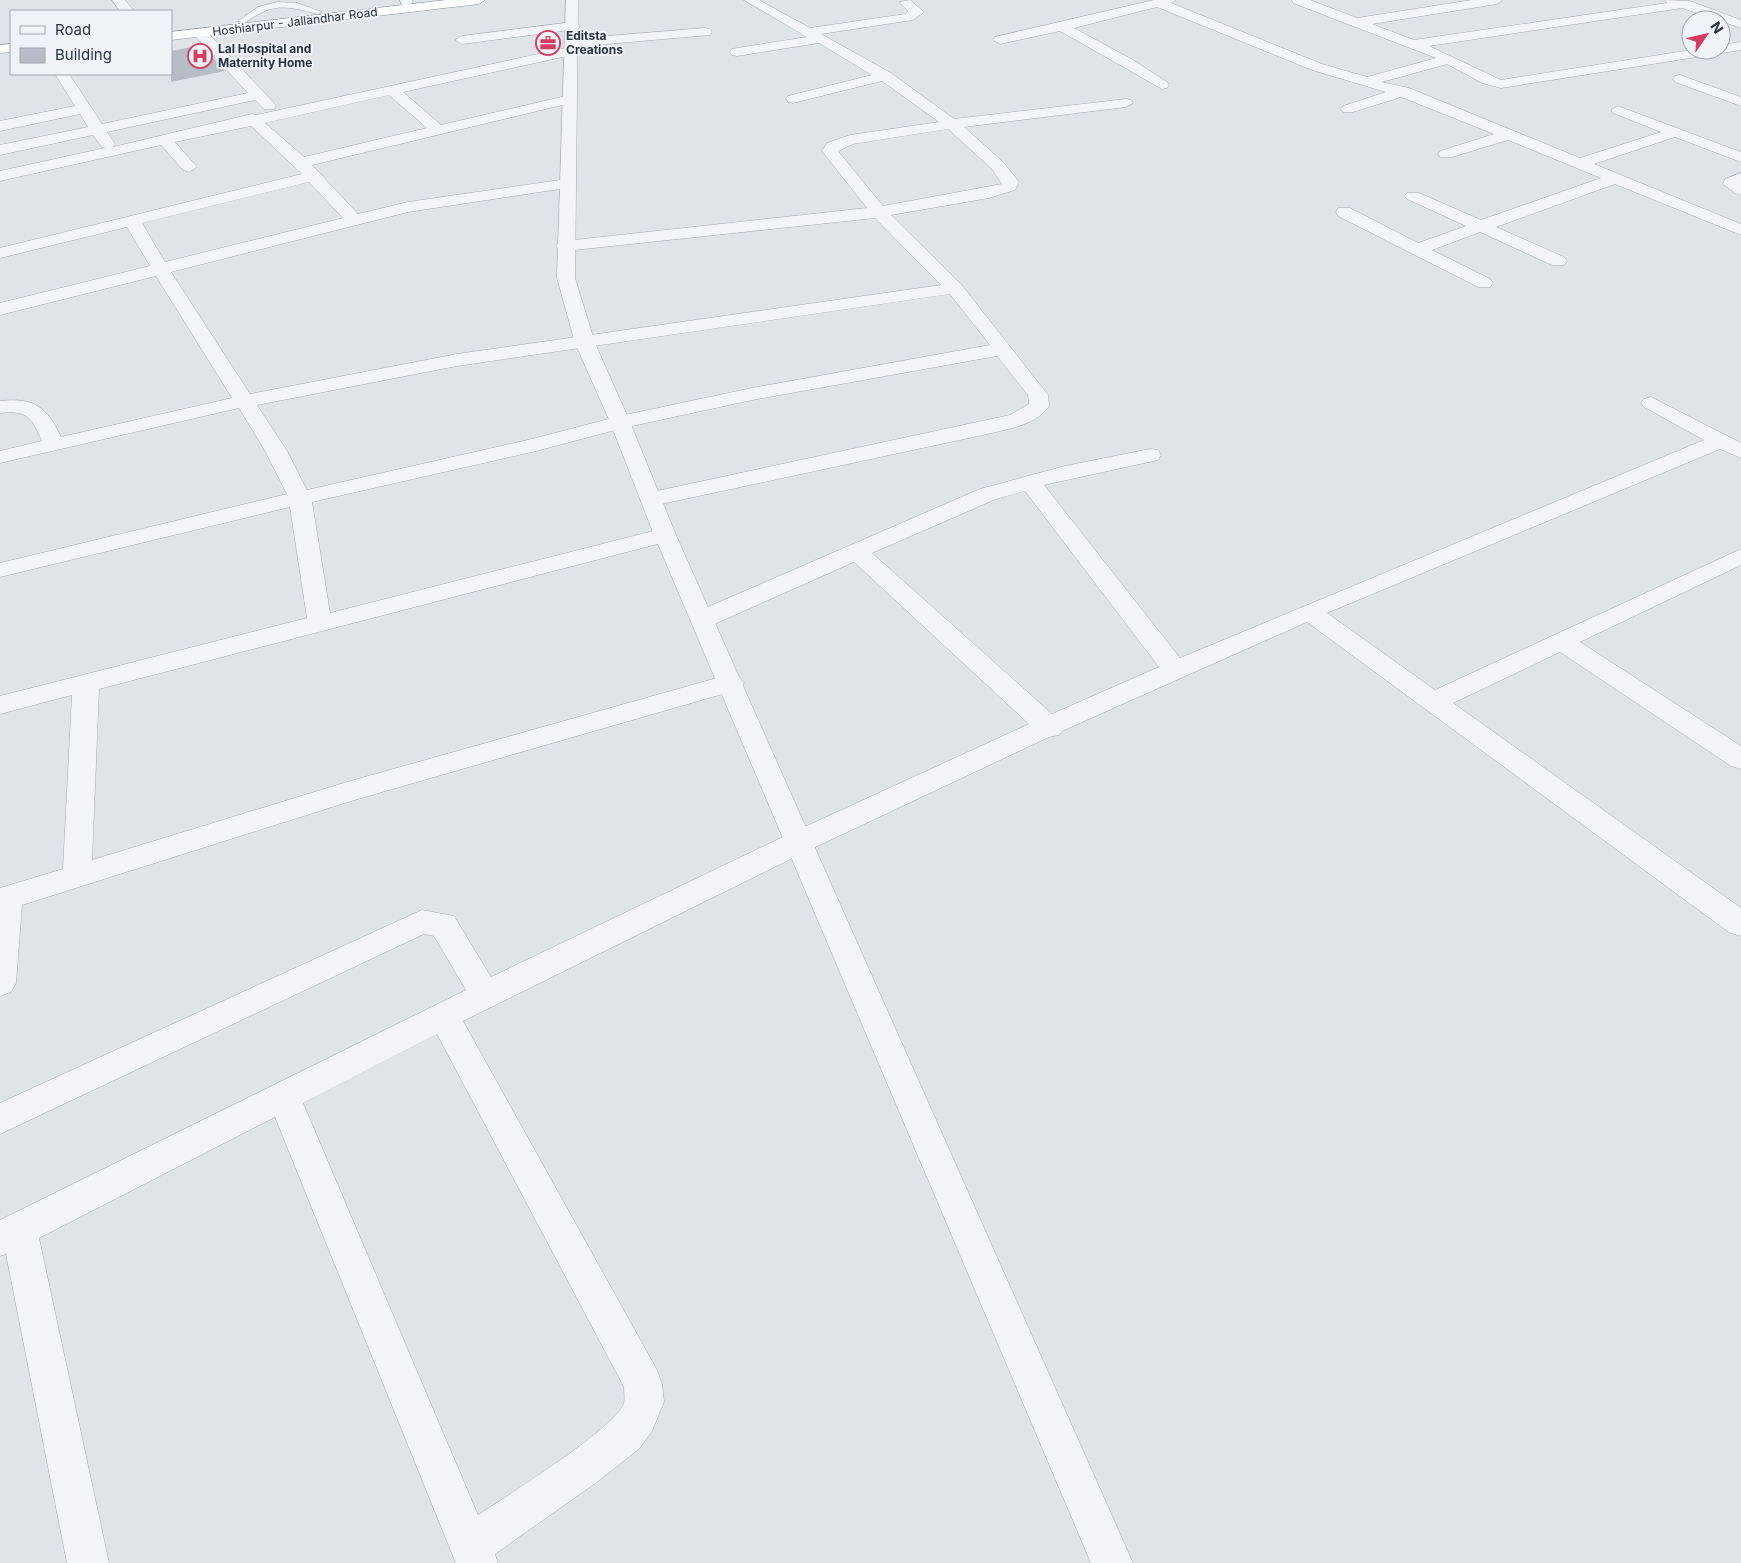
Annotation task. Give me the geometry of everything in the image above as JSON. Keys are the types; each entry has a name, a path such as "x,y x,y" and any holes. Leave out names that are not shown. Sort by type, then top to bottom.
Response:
{"highway":[{"name":"Hoshiarpur - Jallandhar Road","path":"172,29 426,0"},
{"name":"Hoshiarpur - Jallandhar Road","path":"172,36 479,0"}],"street":[{"path":"118,0 126,10"},
{"path":"566,246 879,212 989,194 1009,187 1011,182 1008,176 952,124 886,76 750,0"},
{"path":"1298,0 1414,44 1449,59 1487,80 1501,84 1681,56"},
{"path":"1356,22 1497,0"},
{"path":"1670,0 1741,24"},
{"path":"807,32 908,17 918,12 905,2"},
{"path":"1000,40 1164,2 1317,67 1404,92 1582,163 1741,230"},
{"path":"1414,44 1684,4"},
{"path":"1066,26 1064,28 1066,30 1128,63 1162,85"},
{"path":"462,40 568,43 705,32"},
{"path":"200,33 277,114"},
{"path":"737,52 821,39"},
{"path":"0,176 431,80 568,43"},
{"path":"568,43 570,100 566,278 585,343 620,422 665,535 731,683 1112,1563"},
{"path":"1369,81 1449,59"},
{"path":"63,75 112,151"},
{"path":"793,100 886,76"},
{"path":"431,80 453,92"},
{"path":"1680,80 1738,99"},
{"path":"390,89 439,131"},
{"path":"1348,110 1404,92"},
{"path":"0,150 258,95"},
{"path":"301,163 570,100"},
{"path":"652,499 1010,423 1031,414 1039,406 1038,396 1002,348 955,288 879,212 830,151 832,146 850,140 952,124 1126,103"},
{"path":"0,126 84,109"},
{"path":"1618,110 1741,157"},
{"path":"252,119 301,163 354,220"},
{"path":"1582,163 1675,132"},
{"path":"1446,154 1510,134"},
{"path":"164,139 189,167"},
{"path":"0,253 313,176"},
{"path":"1417,249 1617,178"},
{"path":"1741,178 1731,182 1731,184 1741,190"},
{"path":"0,309 429,203 567,184"},
{"path":"1413,196 1558,261"},
{"path":"1344,212 1484,283"},
{"path":"132,220 161,270 276,451 300,498 320,624"},
{"path":"0,457 244,401 456,360 585,343 955,288"},
{"path":"0,570 300,498 536,445 620,422 762,392 1002,348"},
{"path":"1651,403 1731,446"},
{"path":"0,407 26,406 35,410 54,444"},
{"path":"88,1563 10,1234 485,994 799,842 1175,670 1309,612 1731,446"},
{"path":"703,619 857,552 888,536 988,494 1030,482 1150,455"},
{"path":"1030,482 1175,670"},
{"path":"0,705 665,535"},
{"path":"857,552 1050,728"},
{"path":"1434,701 1741,556"},
{"path":"1309,612 1741,924"},
{"path":"1561,641 1741,759"},
{"path":"76,875 86,683"},
{"path":"1,969 4,898 347,792 731,683"},
{"path":"0,1119 422,922 443,925 485,994"},
{"path":"284,1097 474,1555 625,1435 638,1417 644,1402 643,1384 444,1016"}],"building":[{"path":"201,45 225,71 171,82 172,51"}],"place":[{"name":"Editsta Creations","path":"548,43"},
{"name":"Lal Hospital and Maternity Home","path":"200,56"}]}
